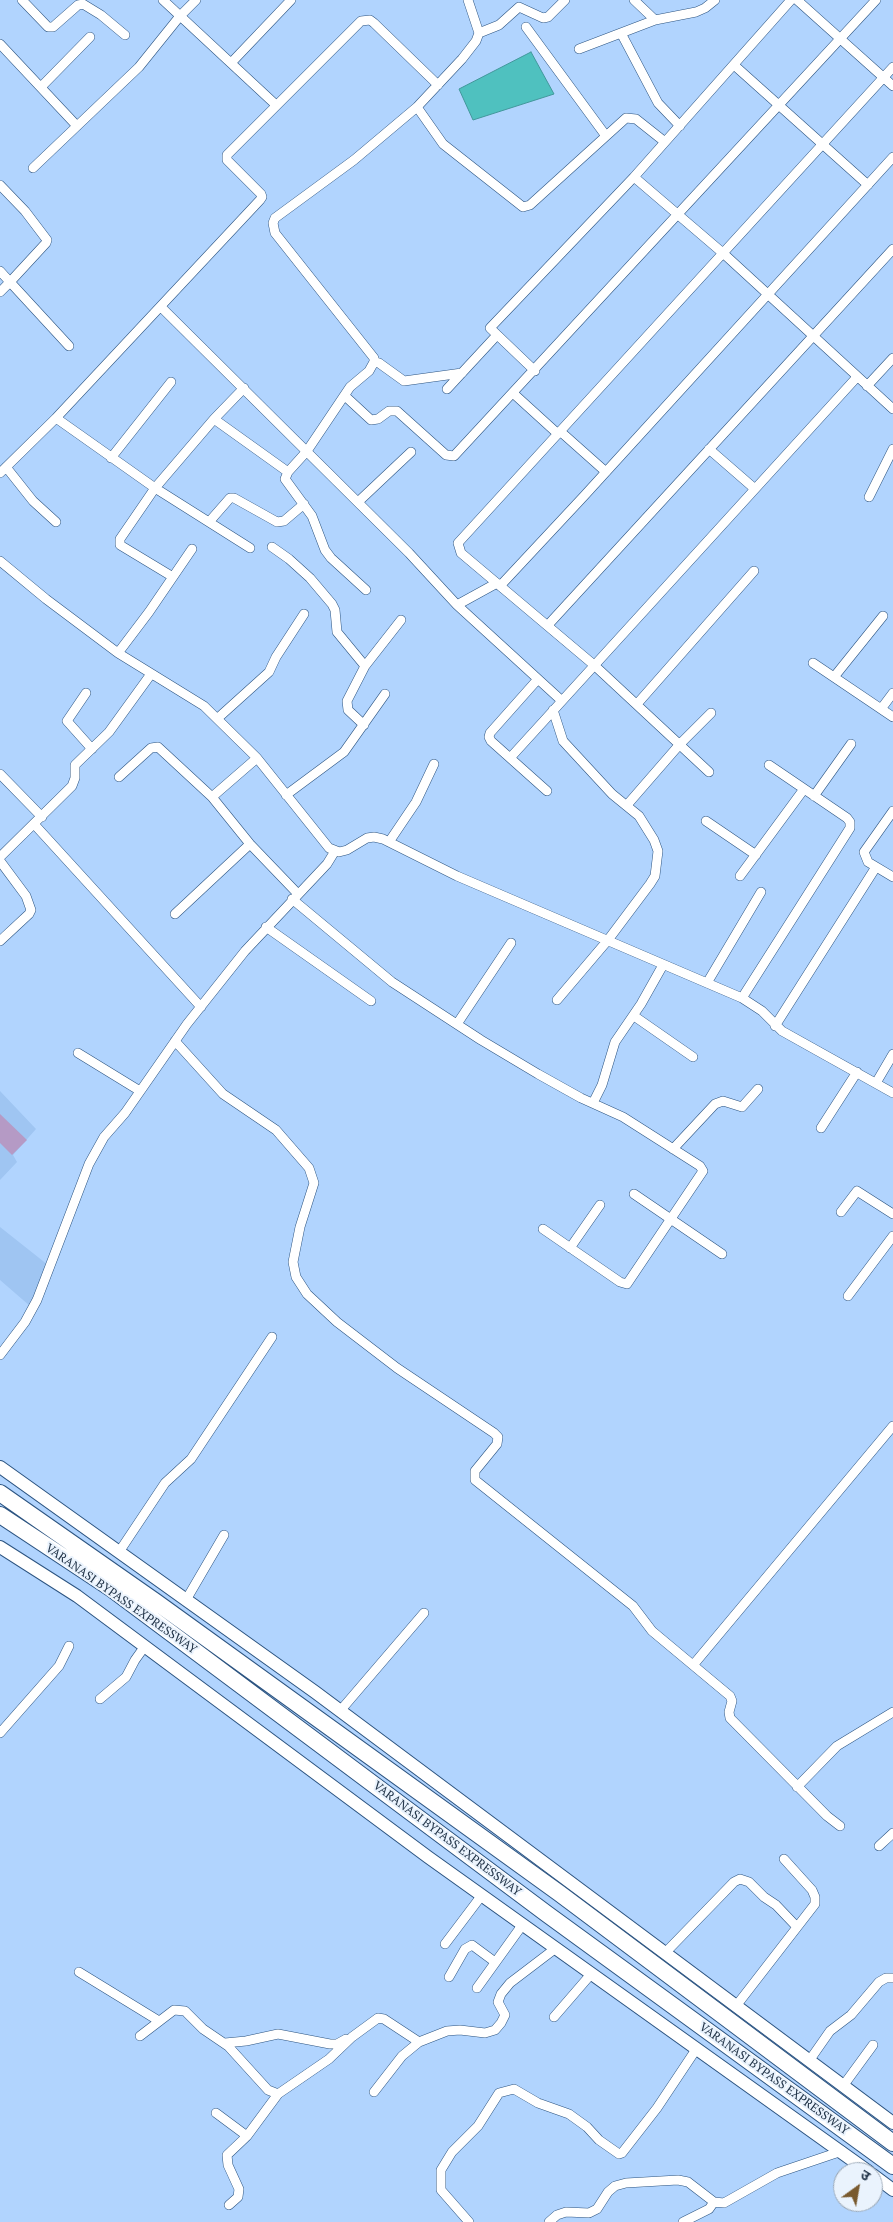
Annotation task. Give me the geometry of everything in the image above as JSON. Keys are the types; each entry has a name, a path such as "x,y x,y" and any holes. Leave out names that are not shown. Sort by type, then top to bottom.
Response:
{"highway":[{"name":"VARANASI BYPASS EXPRESSWAY","path":"0,1493 156,1602 559,1893 893,2143"},
{"name":"VARANASI BYPASS EXPRESSWAY","path":"0,1515 112,1589 555,1920 893,2166"}],"street":[{"path":"163,0 276,104"},
{"path":"32,168 139,67 180,16 196,0"},
{"path":"231,63 291,0"},
{"path":"366,590 331,558 325,550 312,516 286,482 286,476 307,451 350,387 369,371 374,358 275,233 274,223 275,218 354,160 417,107 438,85 476,41 479,33 468,0"},
{"path":"479,33 500,25 519,7 543,18 548,17 565,0"},
{"path":"634,0 655,20"},
{"path":"579,49 655,20 696,12 715,0"},
{"path":"535,371 490,328 634,178 791,0"},
{"path":"797,0 893,86"},
{"path":"344,396 371,420 378,419 389,411 398,411 451,457 458,453 876,0"},
{"path":"27,2 50,27 53,27 78,5 83,4 101,15 125,35"},
{"path":"56,522 3,470 56,418 262,197 226,158 230,152 276,104 365,19 374,23 438,85"},
{"path":"526,27 606,136"},
{"path":"621,33 658,103 680,126"},
{"path":"41,87 90,37"},
{"path":"0,44 77,126"},
{"path":"734,65 868,185"},
{"path":"709,772 594,665 461,553 458,543 893,67"},
{"path":"417,107 443,144 523,207 530,205 626,118 636,119 665,142"},
{"path":"457,605 499,584 606,472 893,157"},
{"path":"634,178 724,254 893,409"},
{"path":"0,185 25,211 46,240 46,243 0,292"},
{"path":"548,625 893,249"},
{"path":"0,271 69,346"},
{"path":"161,307 358,502 457,605 562,701"},
{"path":"447,389 497,335"},
{"path":"867,386 893,358"},
{"path":"374,362 379,363 404,381 462,373"},
{"path":"510,758 857,376"},
{"path":"111,458 171,382"},
{"path":"173,577 120,545 119,542 155,488 214,419 244,388"},
{"path":"514,394 606,472"},
{"path":"56,418 155,488 250,548"},
{"path":"214,419 288,472"},
{"path":"869,497 893,448"},
{"path":"709,449 755,488"},
{"path":"358,502 411,452"},
{"path":"209,522 230,498 234,498 277,522 284,520 304,504"},
{"path":"272,547 310,578 332,604 335,610 337,632 365,666"},
{"path":"118,652 192,549"},
{"path":"0,561 118,652 187,695 218,718 257,758 329,848 335,851 347,850 367,838 374,837 389,842 457,876 742,998 762,1011 782,1031 892,1092"},
{"path":"637,704 754,571"},
{"path":"218,718 269,672 276,657 304,614"},
{"path":"834,677 883,616"},
{"path":"364,725 348,710 346,705 365,666 401,620"},
{"path":"812,663 893,717"},
{"path":"0,856 72,786 75,778 75,765 109,732 151,674"},
{"path":"538,679 490,732 491,742 547,791"},
{"path":"86,693 67,720 92,749"},
{"path":"880,708 893,693"},
{"path":"286,795 338,757 350,745 385,694"},
{"path":"553,710 558,730 566,746 612,794 639,816 654,840 658,851 655,876 650,884 608,940 557,1000"},
{"path":"627,805 680,744 711,713"},
{"path":"814,796 851,744"},
{"path":"119,777 154,746 162,750 212,797 295,896 392,982 538,1074 623,1118 700,1166 703,1171 627,1284 620,1282 543,1229"},
{"path":"212,797 257,758"},
{"path":"389,842 416,802 434,764"},
{"path":"742,998 850,828 850,822 847,818 769,766"},
{"path":"0,774 42,816"},
{"path":"740,876 804,789"},
{"path":"893,811 864,852 866,859 893,877"},
{"path":"706,821 756,854"},
{"path":"34,824 201,1007"},
{"path":"175,914 250,844"},
{"path":"0,1355 25,1322 37,1300 94,1153 201,1007 266,927 327,864 335,851"},
{"path":"0,861 26,896 31,910 0,941"},
{"path":"776,1026 876,867"},
{"path":"707,983 760,892"},
{"path":"266,927 371,1001"},
{"path":"457,1024 511,943"},
{"path":"593,1103 602,1085 613,1048 663,965"},
{"path":"634,1016 693,1057"},
{"path":"175,1041 223,1094 276,1130 310,1168 314,1183 300,1227 293,1262 296,1277 307,1294 337,1322 397,1368 494,1433 498,1437 497,1444 475,1471 475,1480 633,1606 652,1631 694,1664 730,1696 732,1701 729,1712 730,1718 826,1816 840,1826"},
{"path":"78,1053 140,1091"},
{"path":"876,1083 893,1054"},
{"path":"821,1128 857,1072"},
{"path":"673,1149 716,1104 723,1101 742,1107 758,1089"},
{"path":"841,1212 857,1191 893,1214"},
{"path":"634,1194 722,1254"},
{"path":"570,1248 600,1205"},
{"path":"848,1296 893,1236"},
{"path":"119,1552 165,1483 190,1459 272,1338"},
{"path":"694,1664 893,1426"},
{"path":"0,1467 340,1711 893,2123"},
{"path":"186,1600 224,1535"},
{"path":"0,1547 77,1596 482,1895 856,2162"},
{"path":"340,1711 424,1613"},
{"path":"0,1733 59,1666 69,1646"},
{"path":"100,1699 126,1677 144,1646"},
{"path":"797,1786 837,1746 893,1712"},
{"path":"880,1846 893,1833"},
{"path":"736,2006 815,1904 812,1890 784,1859"},
{"path":"665,1953 734,1882 740,1879 749,1882 764,1897 776,1905 797,1928"},
{"path":"445,1944 482,1895"},
{"path":"477,1988 523,1924"},
{"path":"449,1977 465,1949 472,1945 495,1962"},
{"path":"374,2092 402,2056 419,2042 448,2031 460,2030 485,2033 495,2030 505,2015 498,2002 500,1994 521,1974 556,1948"},
{"path":"79,1972 159,2021"},
{"path":"554,2017 592,1974"},
{"path":"809,2061 830,2031 847,2019 879,1982 886,1978 893,1978"},
{"path":"140,2036 174,2010 180,2009 189,2014 203,2029 224,2043 268,2090 278,2094"},
{"path":"229,2204 238,2197 239,2189 226,2157 246,2136 278,2094 329,2058 352,2036 378,2018 384,2019 419,2042"},
{"path":"224,2043 282,2034 334,2044 352,2036"},
{"path":"843,2086 873,2045"},
{"path":"470,2222 442,2190 442,2165 475,2129 499,2093 514,2089 538,2103 569,2114 588,2127 599,2140 619,2154 622,2153 657,2108 697,2048"},
{"path":"216,2113 246,2136"},
{"path":"549,2222 557,2214 566,2212 589,2213 597,2208 608,2192 616,2186 626,2183 678,2180 688,2182 714,2202 724,2203 777,2173 842,2151"},
{"path":"684,2222 709,2209 714,2202"}],"shaded area":[{"path":"531,52 554,94 473,120 459,89"},
{"path":"0,1091 36,1129 13,1155 17,1162 0,1180"},
{"path":"0,1114 27,1140 12,1155 0,1143"},
{"path":"0,1227 48,1265 30,1306 0,1280"}]}
